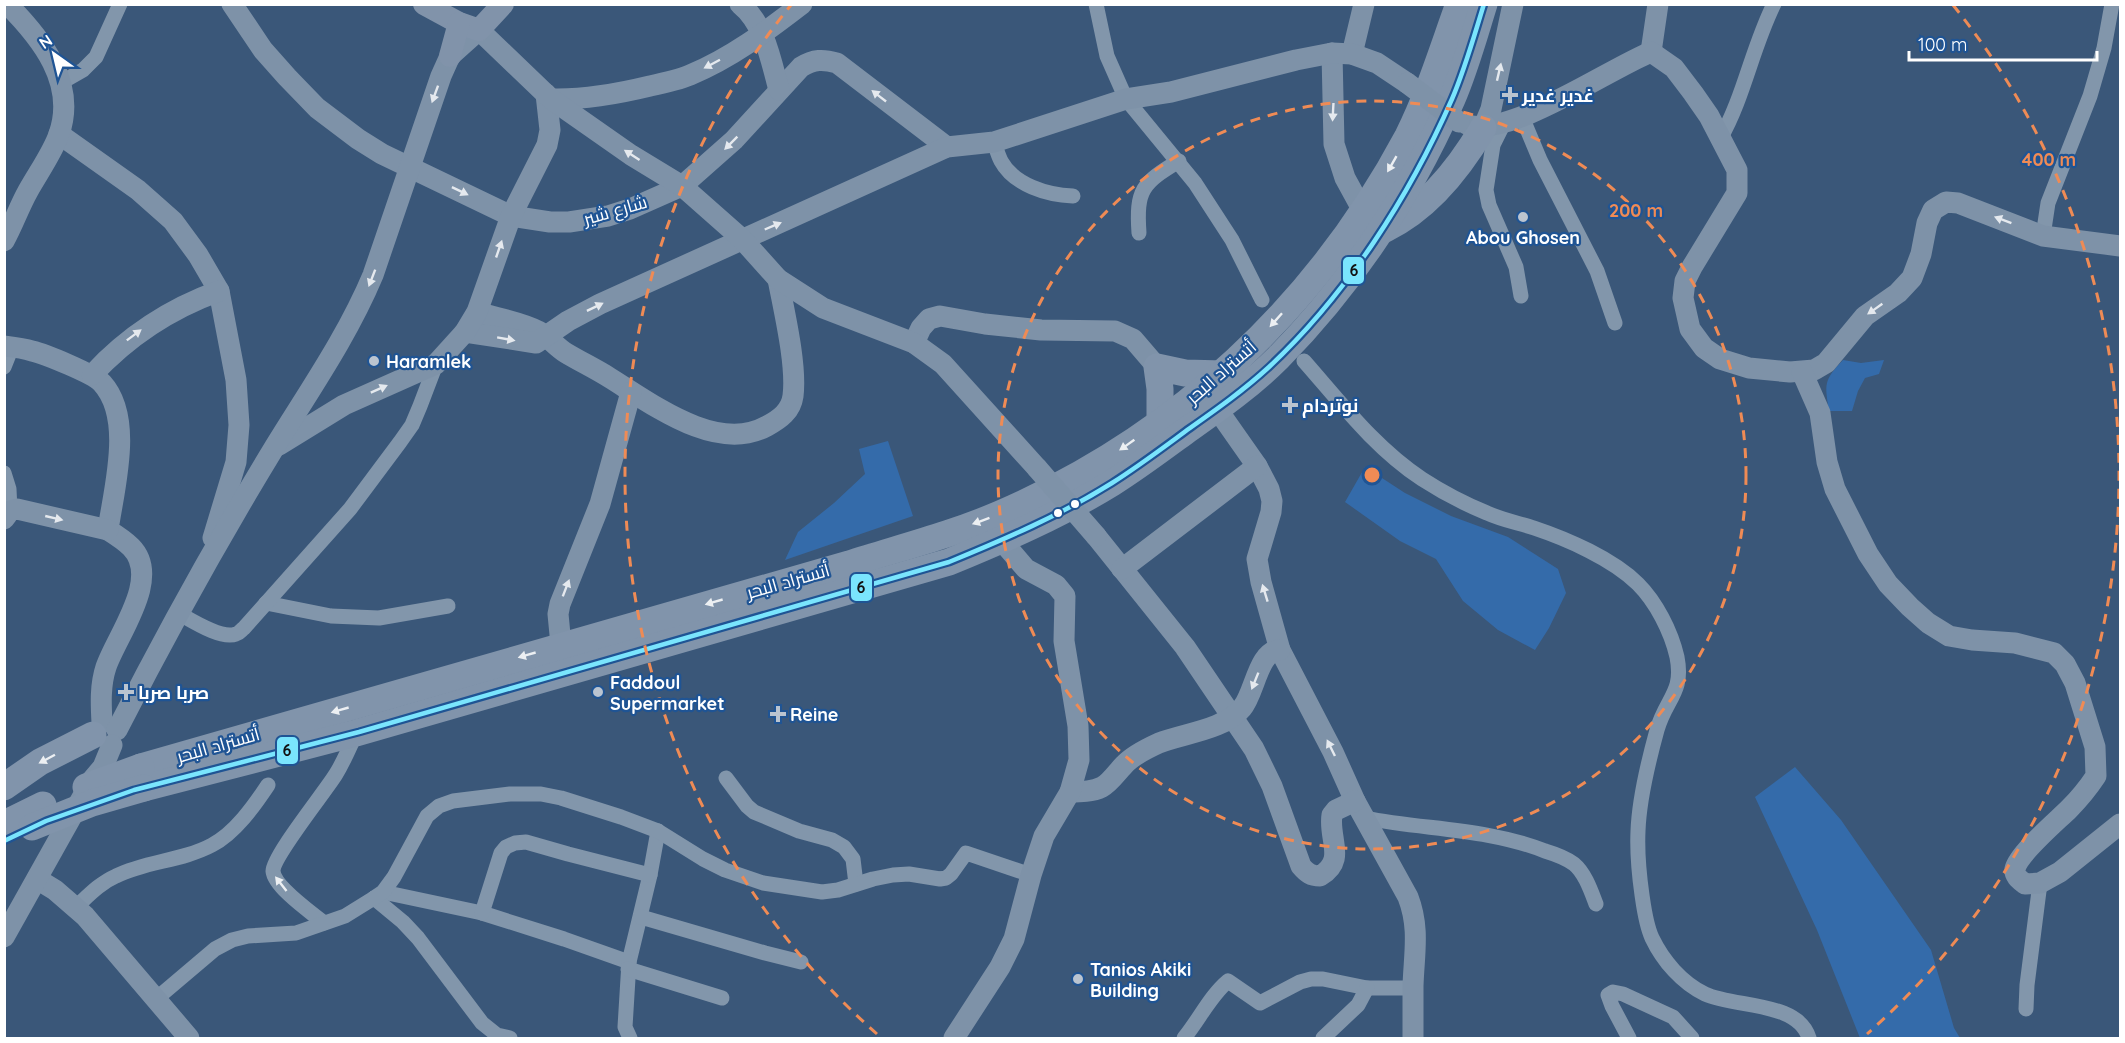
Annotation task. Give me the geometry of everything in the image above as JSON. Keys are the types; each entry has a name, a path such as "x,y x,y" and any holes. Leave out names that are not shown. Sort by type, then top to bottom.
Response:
{"highway":[{"name":"أتستراد البحر","path":"4,824 92,803 143,778 561,645 849,564 942,535 997,515 1068,481 1160,423 1223,374 1260,338 1302,291 1363,211 1388,170 1419,112 1459,4"},
{"name":"أتستراد البحر","path":"143,778 356,733 949,562 1073,505 1111,483 1216,410 1277,359 1322,311 1381,231 1415,171 1452,98 1484,4"},
{"path":"1381,231 1405,219 1445,181 1492,122"},
{"path":"1160,423 1157,367 1185,374 1223,374"},
{"path":"4,787 40,762 104,735"},
{"name":"أتستراد البحر","path":"4,841 37,816"}],"main road":[{"path":"424,4 469,26"},
{"path":"450,56 469,26 503,4"}],"street":[{"path":"4,241 20,204 59,134 65,103 62,82 45,50 26,23 7,4"},
{"path":"62,82 83,70 96,57 120,4"},
{"name":"شارع شير","path":"232,4 263,50 317,108 366,144 511,216 550,222 589,220 630,209 682,186 734,140 779,90 801,68 812,61 824,59 837,63 925,132"},
{"path":"740,4 753,18 762,34 779,90"},
{"path":"548,97 577,100 620,93 688,76 714,64 762,34 802,4"},
{"path":"1096,4 1107,56 1126,99 1179,161 1232,240 1262,300"},
{"path":"1363,211 1345,178 1334,144 1342,54 1364,4"},
{"path":"1513,4 1491,109 1493,145 1486,190 1489,205 1516,267 1521,296"},
{"path":"1651,51 1658,4"},
{"path":"1720,139 1730,122 1762,28 1774,4"},
{"path":"2043,236 2048,204 2090,96 2104,48 2112,4"},
{"path":"469,26 548,97 631,155 682,186 742,239 778,279 823,308 914,344 943,364 1096,536 1185,648 1254,749 1272,786 1301,866 1307,873 1320,876 1332,867 1335,860 1332,815 1336,810 1360,810 1399,825 1476,832 1528,844 1564,858 1576,865 1596,904"},
{"path":"1492,122 1651,51"},
{"path":"1651,51 1674,68 1708,116 1737,170 1737,193 1692,267 1685,281 1683,298 1690,329 1704,348 1720,359 1749,368 1802,372 1814,370 1826,363 1864,316 1898,293 1911,278 1921,254 1933,210 1946,202 1958,203 2043,236 2121,246"},
{"path":"465,332 536,344 582,314 947,147 994,142 1126,99 1171,92 1296,60 1342,54 1377,63 1407,83 1492,122 1540,159 1597,271 1615,323"},
{"path":"4,937 92,780 90,764 104,735 360,307 450,56"},
{"path":"178,613 212,631 225,635 237,634 350,509 412,425 436,364 465,332 477,312 511,216 547,145 548,97"},
{"path":"925,132 947,147"},
{"path":"925,132 928,144 926,156"},
{"path":"59,134 138,190 173,221 198,255 219,291 236,380 239,426 236,462 215,528 209,560"},
{"path":"994,142 1000,160 1006,169 1017,178 1042,191 1073,196"},
{"path":"1139,233 1139,199 1145,186 1179,161"},
{"path":"477,312 538,330 566,353 688,423 716,433 732,435 757,432 776,421 789,409 793,397 794,381 778,279"},
{"path":"92,375 109,356 149,324 195,300 219,291"},
{"path":"914,344 921,328 929,319 940,316 1041,330 1115,331 1133,339 1157,367"},
{"path":"4,367 8,346 33,351 92,375 101,382 111,396 118,417 120,448 108,530"},
{"path":"1304,361 1377,443 1421,478 1488,514 1568,542 1613,565 1637,583 1653,602 1676,653 1679,672 1676,692 1667,705 1657,728 1638,832 1638,866 1644,911 1651,937 1665,962 1704,993 1789,1016 1804,1027 1809,1038"},
{"path":"274,449 344,405 436,364"},
{"path":"1802,372 1820,413 1827,462 1835,489 1868,554 1888,584 1922,618 1949,636 2015,643 2054,653 2065,664 2075,683 2095,747 2096,776 2070,808 2027,851 2015,867 2015,873 2025,884 2040,883 2060,872 2121,824"},
{"path":"315,385 322,398 344,405"},
{"path":"561,645 558,614 560,604 600,504 631,392"},
{"path":"1216,410 1257,466 1269,489 1272,507 1258,552 1258,568 1280,650 1360,810 1408,897 1414,914 1416,930 1413,1038"},
{"path":"1122,569 1257,466"},
{"path":"4,473 9,489 7,515"},
{"path":"7,515 17,509 108,530 131,547 138,556 142,567 142,583 138,597 105,669 101,687 104,735"},
{"path":"954,1038 1000,967 1014,939 1044,836 1070,792 1079,760 1080,745 1064,641 1065,596 1056,585 1026,569 1001,540"},
{"path":"266,603 331,616 368,618 402,616 448,606"},
{"path":"1070,792 1090,791 1104,786 1126,762 1159,744 1206,729 1233,717 1247,701 1265,656 1271,651 1280,650"},
{"path":"324,923 283,889 273,871 281,852 336,774 356,733"},
{"path":"726,778 754,812 799,831 838,842 853,859 856,884"},
{"path":"76,907 116,875 187,855 212,845 240,821 268,785"},
{"path":"156,999 215,949 232,940 248,936 296,933 345,916 378,895 394,877 427,816 439,806 453,801 510,794 541,794 561,798 658,831 725,870 763,883 822,892 838,890 873,879 909,874 946,878 966,853 1031,875"},
{"path":"630,1038 625,1027 629,965 658,831"},
{"path":"482,913 501,853 506,847 515,843 526,842 650,874"},
{"path":"37,879 76,907 187,1037"},
{"path":"2026,1009 2040,883"},
{"path":"378,895 482,913 564,939 722,998"},
{"path":"378,895 418,938 482,1023 497,1035 510,1038"},
{"path":"641,917 801,962"},
{"path":"1184,1038 1200,1018 1216,990 1228,981 1260,1003 1300,982 1311,979 1323,979 1367,988 1413,988"},
{"path":"1323,1038 1358,1005 1367,988"},
{"path":"1629,1038 1608,995 1613,992 1623,994 1673,1017 1692,1038"}],"shaded area":[{"path":"1843,360 1861,363 1884,360 1879,374 1865,378 1852,411 1829,411 1827,383"},
{"path":"888,441 913,516 785,560 798,532 865,474 859,449"},
{"path":"1365,467 1405,493 1451,516 1508,537 1558,569 1566,593 1535,650 1498,630 1463,601 1436,559 1400,541 1345,502"},
{"path":"1795,767 1841,820 1931,950 1954,1028 1960,1038 1860,1038 1817,930 1755,797"}],"transit line":[{"name":"6","path":"4,841 46,821 134,790 359,732 949,562 1032,526 1093,495 1142,463 1250,384 1297,339 1350,276 1396,208 1435,136 1457,88 1484,4"}],"place":[{"name":"غدير غدير","path":"1510,95"},
{"name":"Abou Ghosen","path":"1523,217"},
{"name":"Haramlek","path":"374,361"},
{"name":"نوتردام","path":"1290,405"},
{"name":"صربا صربا","path":"126,692"},
{"name":"Faddoul Supermarket","path":"598,692"},
{"name":"Reine","path":"778,714"},
{"name":"Tanios Akiki Building","path":"1078,979"}]}
